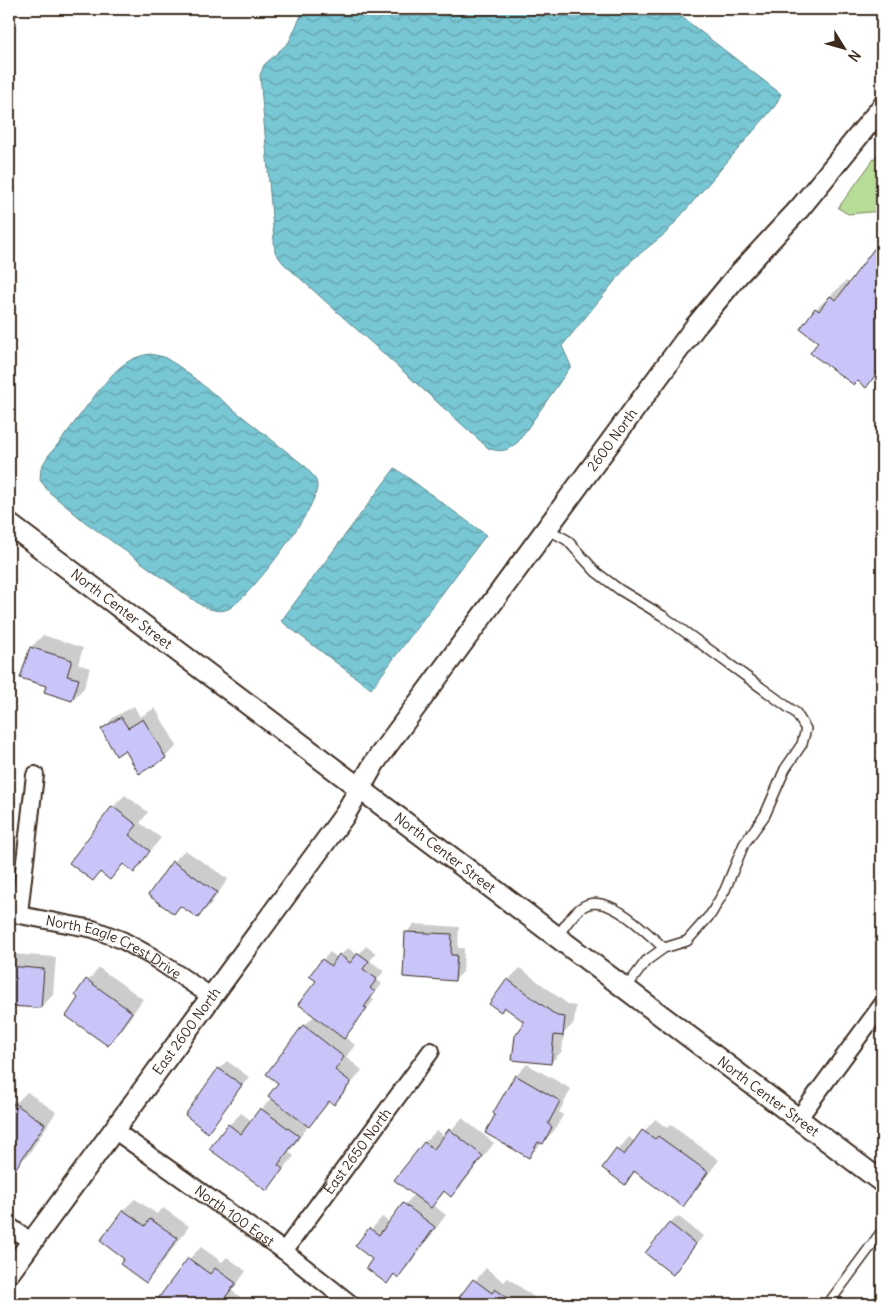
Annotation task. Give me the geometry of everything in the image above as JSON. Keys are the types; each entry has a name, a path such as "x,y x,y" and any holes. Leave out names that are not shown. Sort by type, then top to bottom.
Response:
{"street":[{"name":"2600 North","path":"360,787 375,762 695,327 737,276 800,208 882,107"},
{"name":"North Center Street","path":"9,524 882,1182"},
{"path":"14,913 35,775"},
{"name":"East 2600 North","path":"9,1273 344,816 360,787"},
{"name":"North Eagle Crest Drive","path":"14,913 93,929 122,940 151,956 212,997"},
{"path":"798,1119 882,1005"},
{"name":"East 2650 North","path":"284,1251 431,1051"},
{"name":"North 100 East","path":"114,1130 284,1251 351,1304"},
{"path":"9,1226 32,1242"}],"lane":[{"path":"547,528 567,540 596,572 620,590 663,616 796,713 806,728 802,744 785,769 765,815 744,844 725,890 711,914 687,941 664,948 646,961 626,988"},
{"path":"557,936 576,913 586,905 599,904 623,914 664,948"},
{"path":"828,1304 882,1231"}],"green space":[{"path":"882,148 882,211 848,214 838,208"}],"water":[{"path":"304,9 524,9 539,16 674,11 781,94 775,106 666,233 632,260 562,346 571,366 518,442 507,449 501,451 488,448 283,263 275,252 260,75 264,65 289,42"},
{"path":"150,354 164,357 180,367 306,467 317,483 314,497 295,532 250,589 238,602 225,610 215,610 202,606 85,522 49,492 40,480 41,468 48,456 111,376 124,364 140,356"},
{"path":"395,468 486,535 371,689 281,621"}],"building":[{"path":"882,238 882,366 866,388 858,381 854,385 810,353 818,342 800,329 815,308 819,311 830,296 836,300"},
{"path":"30,647 72,660 67,676 79,679 72,701 44,692 46,686 20,678"},
{"path":"121,717 128,728 143,719 166,758 139,774 125,750 116,756 101,729"},
{"path":"112,806 137,825 129,835 150,851 134,873 123,864 110,880 100,872 93,881 69,863"},
{"path":"172,861 217,892 198,918 180,906 174,914 148,895"},
{"path":"405,932 452,934 451,955 457,955 455,981 403,977"},
{"path":"358,953 369,961 363,969 377,979 370,988 375,992 364,1007 367,1008 344,1039 298,1004 316,981 309,976 322,959 331,966 339,954 350,963"},
{"path":"9,966 44,969 41,1008 9,1006"},
{"path":"86,979 132,1012 108,1046 66,1016 78,998 75,995"},
{"path":"507,979 557,1016 565,1017 563,1036 554,1035 551,1064 512,1060 515,1036 523,1025 523,1021 504,1007 501,1012 489,1004"},
{"path":"303,1025 344,1057 335,1070 351,1082 334,1105 329,1101 309,1127 268,1096 278,1083 266,1074"},
{"path":"218,1068 242,1085 208,1133 185,1115"},
{"path":"515,1075 560,1101 548,1124 552,1127 543,1144 538,1142 529,1158 485,1133 495,1115 493,1113"},
{"path":"14,1103 45,1124 16,1168 9,1163 9,1112"},
{"path":"260,1108 299,1136 278,1165 283,1169 267,1191 209,1149 228,1124 241,1134"},
{"path":"449,1129 483,1156 451,1197 444,1191 431,1208 394,1180 424,1142 434,1149"},
{"path":"642,1130 655,1139 658,1136 708,1172 683,1207 634,1171 625,1185 602,1168 616,1149 624,1155"},
{"path":"403,1203 435,1227 398,1278 394,1274 387,1284 366,1268 372,1259 355,1246 369,1228 379,1235"},
{"path":"123,1210 145,1226 150,1219 178,1238 146,1283 120,1264 124,1259 100,1241"},
{"path":"669,1223 696,1244 673,1275 645,1253"},
{"path":"188,1258 210,1274 215,1268 236,1283 222,1304 154,1304"},
{"path":"473,1279 492,1293 495,1289 516,1304 454,1304"}]}
